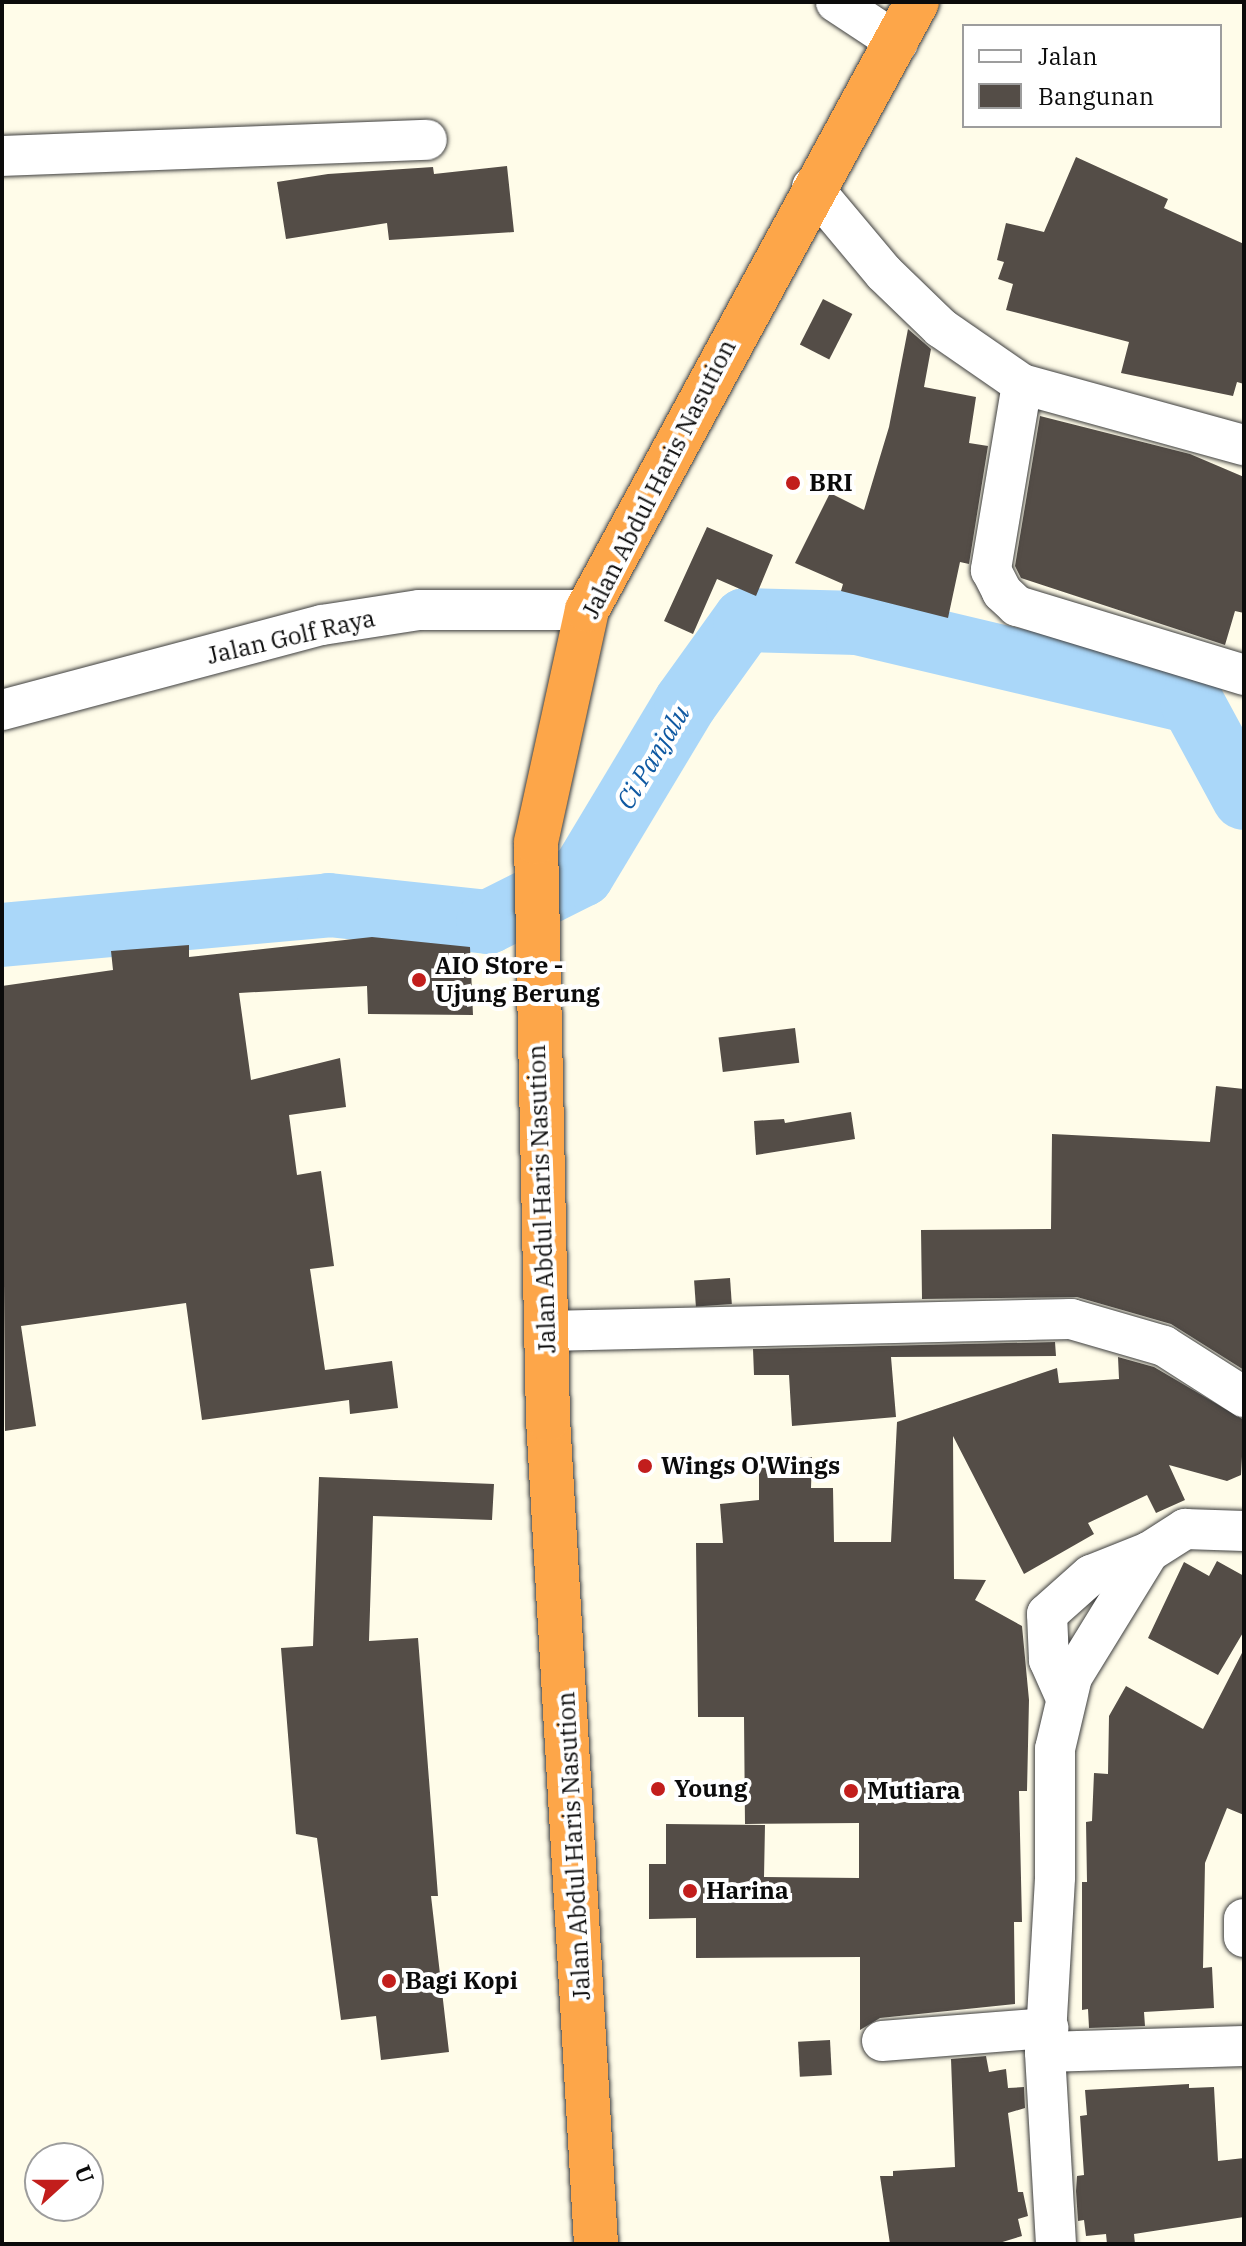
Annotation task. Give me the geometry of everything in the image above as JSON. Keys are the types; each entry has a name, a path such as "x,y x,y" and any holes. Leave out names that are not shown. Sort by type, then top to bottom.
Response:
{"highway":[{"name":"Jalan Abdul Haris Nasution","path":"596,2244 546,1331 535,980 536,842 587,610 812,187 898,43 917,2"}],"street":[{"path":"836,2 898,43"},
{"path":"2,156 427,140"},
{"path":"812,187 884,273 941,328 1022,384 1244,445"},
{"path":"1022,384 991,570 1002,592 1017,606 1244,675"},
{"name":"Jalan Golf Raya","path":"2,710 322,625 419,610 587,610"},
{"path":"546,1331 1071,1319 1164,1346 1244,1397"},
{"path":"1066,1698 1049,1660 1047,1614 1091,1575 1149,1552 1185,1529 1244,1531"},
{"path":"1056,2244 1046,2040 1055,1749 1072,1677 1149,1552"},
{"path":"1244,1919 1244,1937"},
{"path":"882,2041 1046,2040 1244,2046"}],"building":[{"path":"1076,157 1168,199 1164,208 1244,244 1244,384 1237,382 1233,396 1121,373 1129,342 1006,310 1013,284 998,279 1004,262 997,260 1006,223 1044,232"},
{"path":"507,166 514,232 389,240 387,223 286,239 277,182 328,174 433,167 434,174"},
{"path":"823,299 852,314 829,359 800,344"},
{"path":"908,329 931,349 924,387 976,397 969,443 988,446 969,564 960,562 948,618 841,591 843,584 795,563 830,493 864,510 889,427"},
{"path":"1040,416 1190,454 1244,477 1244,613 1235,611 1225,645 1021,578 1015,566"},
{"path":"707,527 773,555 756,596 717,579 693,634 664,621"},
{"path":"372,937 470,947 473,1015 368,1014 367,986 239,993 251,1080 340,1058 346,1107 289,1115 297,1175 321,1171 334,1266 310,1269 325,1370 392,1361 398,1408 350,1414 349,1400 202,1420 186,1303 21,1326 36,1426 5,1431 2,986 113,970 111,951 189,945 189,957"},
{"path":"795,1028 799,1063 723,1072 719,1037"},
{"path":"1216,1086 1244,1089 1244,1370 1171,1324 1077,1297 922,1299 921,1230 1051,1229 1052,1134 1210,1142"},
{"path":"851,1112 855,1139 756,1155 754,1121 784,1119 785,1123"},
{"path":"730,1278 732,1304 696,1306 694,1281"},
{"path":"1055,1342 1056,1356 891,1357 896,1417 792,1426 789,1375 754,1375 753,1349"},
{"path":"1118,1357 1154,1367 1244,1420 1241,1475 1227,1481 1169,1465 1185,1500 1156,1513 1147,1495 1088,1523 1094,1534 1024,1574 953,1436 954,1579 986,1580 975,1600 1022,1626 1029,1700 1027,1791 1019,1791 1022,1922 1014,1922 1015,2004 880,2018 860,2030 860,1957 696,1958 696,1918 649,1919 649,1864 666,1864 666,1824 765,1825 764,1877 859,1878 859,1823 745,1824 744,1717 698,1717 696,1543 723,1543 720,1504 759,1500 759,1459 812,1457 811,1488 833,1488 834,1542 891,1542 897,1422 1057,1368 1059,1383 1119,1379"},
{"path":"319,1477 494,1484 492,1520 373,1516 369,1641 418,1638 438,1896 431,1896 449,2052 381,2060 376,2016 341,2020 317,1838 296,1834 281,1648 313,1646"},
{"path":"1217,1561 1244,1576 1244,1631 1218,1675 1148,1638 1184,1562 1209,1576"},
{"path":"1244,1649 1244,1815 1227,1808 1205,1863 1203,1968 1212,1967 1214,2008 1144,2012 1145,2026 1089,2028 1088,2009 1082,2010 1082,1882 1087,1882 1086,1822 1092,1821 1094,1773 1108,1774 1109,1716 1126,1686 1203,1729"},
{"path":"830,2040 832,2075 800,2077 798,2042"},
{"path":"986,2056 989,2072 1006,2069 1008,2088 1024,2087 1025,2108 1008,2113 1018,2192 1023,2192 1028,2216 1018,2219 1022,2236 996,2244 890,2244 880,2176 893,2176 893,2171 955,2167 951,2059"},
{"path":"1189,2084 1189,2088 1214,2087 1218,2161 1244,2158 1244,2217 1134,2234 1135,2244 1107,2244 1106,2234 1086,2236 1084,2220 1078,2221 1076,2191 1077,2176 1084,2175 1080,2116 1087,2115 1085,2090"}],"waterway":[{"name":"Ci Panjalu","path":"2,935 329,905 488,922 582,875 686,702 745,620 858,623 1192,702 1244,798"}],"place":[{"name":"BRI","path":"793,483"},
{"name":"AIO Store - Ujung Berung","path":"419,980"},
{"name":"Wings O'Wings","path":"645,1466"},
{"name":"Young","path":"658,1789"},
{"name":"Mutiara","path":"851,1791"},
{"name":"Harina","path":"690,1891"},
{"name":"Bagi Kopi","path":"389,1981"}]}
